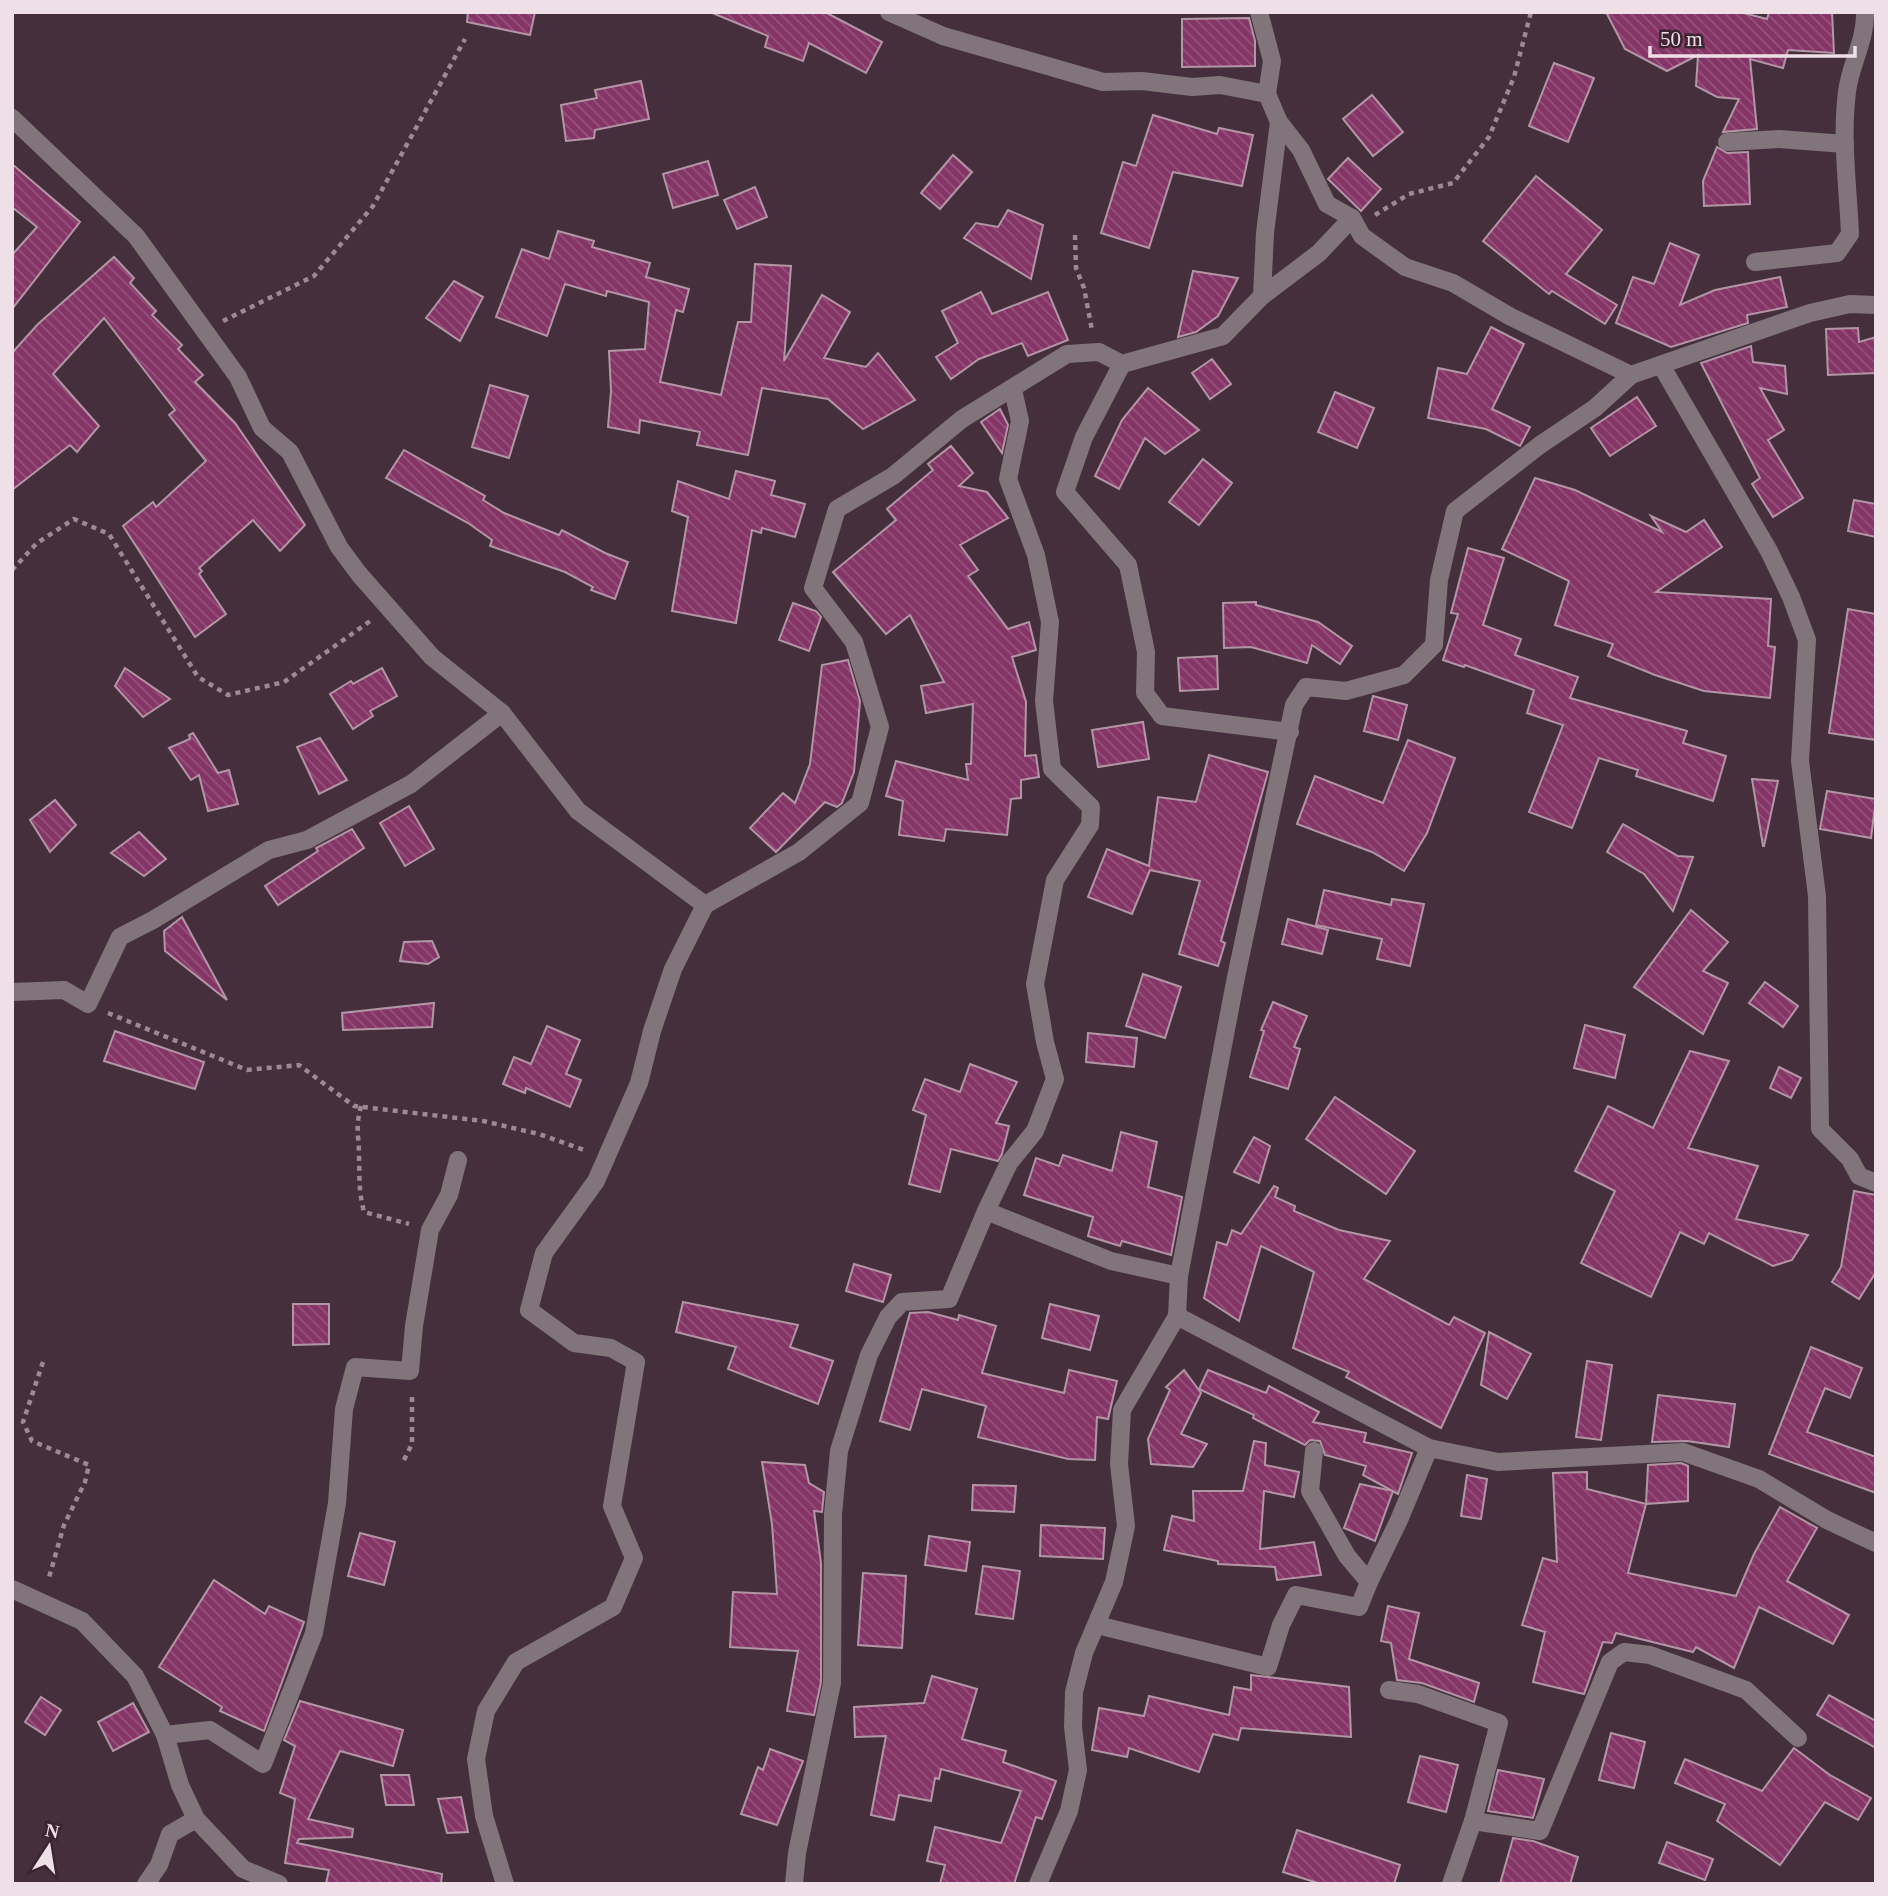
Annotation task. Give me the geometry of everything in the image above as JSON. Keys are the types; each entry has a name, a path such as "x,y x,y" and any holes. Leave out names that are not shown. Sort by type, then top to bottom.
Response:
{"street":[{"path":"889,12 943,36 1103,82 1142,81 1192,87 1220,85 1267,94"},
{"path":"1259,12 1272,61 1267,94 1279,122 1301,150 1326,204 1352,218 1362,236 1405,267 1453,283 1511,317 1631,375"},
{"path":"1755,262 1837,253 1846,244 1850,234 1845,144 1847,88 1858,55 1865,12"},
{"path":"12,118 136,236 238,377 262,428 290,452 339,547 432,657 502,713 578,811 705,905"},
{"path":"1262,296 1265,233 1279,122"},
{"path":"1727,142 1779,139 1845,144"},
{"path":"505,1884 484,1816 476,1759 486,1711 516,1662 613,1607 634,1558 612,1506 636,1362 611,1349 574,1343 529,1310 544,1253 596,1181 639,1083 652,1031 673,969 705,905 799,852 860,803 880,727 854,642 813,588 837,509 893,476 962,419 1013,390 1067,354 1094,352 1122,363 1223,336 1262,296 1319,253 1352,218"},
{"path":"1038,1884 1069,1811 1078,1770 1073,1727 1074,1692 1084,1653 1114,1583 1126,1526 1119,1464 1122,1410 1177,1316 1179,1276 1236,977 1294,705 1306,687 1346,691 1404,675 1434,645 1439,580 1455,511 1540,445 1595,408 1631,375 1810,313 1850,304 1876,305"},
{"path":"1122,363 1084,437 1065,492 1128,565 1146,652 1145,693 1162,716 1290,732"},
{"path":"1661,365 1769,551 1791,597 1807,640 1800,761 1817,896 1821,1129 1850,1159 1859,1176 1876,1183"},
{"path":"794,1884 797,1853 832,1683 833,1514 839,1451 869,1356 888,1317 902,1302 948,1299 1009,1163 1035,1131 1055,1079 1035,984 1055,880 1090,825 1091,807 1052,769 1044,701 1050,622 1036,555 1008,479 1020,421 1013,390"},
{"path":"12,992 64,990 88,1004 120,937 269,850 307,840 411,785 502,713"},
{"path":"165,1735 210,1730 264,1764 314,1633 337,1503 344,1409 355,1367 410,1371 414,1325 430,1230 449,1195 458,1160"},
{"path":"986,1211 1111,1261 1179,1276"},
{"path":"1177,1316 1429,1448 1498,1462 1683,1452 1759,1479 1827,1520 1876,1543"},
{"path":"1097,1625 1268,1667 1281,1625 1296,1595 1359,1607 1429,1448"},
{"path":"1314,1451 1310,1491 1347,1556 1369,1582"},
{"path":"12,1589 82,1620 135,1675 165,1735 180,1785 196,1819 243,1869 279,1884"},
{"path":"1473,1821 1540,1831 1610,1662 1624,1651 1650,1655 1746,1690 1798,1738"},
{"path":"1389,1690 1418,1695 1499,1723 1473,1821 1451,1884"},
{"path":"146,1884 159,1865 170,1834 196,1819"}],"path":[{"path":"1362,236 1376,213 1409,194 1452,183 1489,137 1514,77 1531,12"},
{"path":"204,330 314,276 373,206 465,39"},
{"path":"1075,235 1076,268 1087,301 1094,352"},
{"path":"12,570 37,542 74,519 108,534 198,677 228,695 284,682 336,648 389,607"},
{"path":"88,1004 247,1070 299,1065 354,1106 483,1121 539,1134 591,1152 596,1181"},
{"path":"361,1106 356,1128 359,1156 357,1181 364,1212 430,1230"},
{"path":"42,1602 64,1525 85,1482 89,1465 32,1441 23,1422 43,1362"},
{"path":"404,1460 412,1444 410,1371"}],"building":[{"path":"468,12 535,12 530,35 467,22"},
{"path":"710,12 825,12 882,42 866,73 809,43 803,61 765,47 768,36"},
{"path":"1606,12 1740,12 1767,19 1769,12 1832,12 1834,53 1788,50 1783,68 1750,59 1757,129 1723,132 1739,99 1717,97 1696,86 1698,55 1667,71 1625,49"},
{"path":"1249,18 1255,41 1255,66 1182,67 1182,19"},
{"path":"1554,63 1594,78 1568,142 1529,126"},
{"path":"641,81 649,119 595,130 594,138 566,141 561,105 597,98 595,90"},
{"path":"1372,95 1403,132 1373,156 1343,119"},
{"path":"1153,115 1217,134 1219,128 1253,135 1242,186 1173,172 1149,248 1101,233 1123,162 1136,166"},
{"path":"1717,147 1727,153 1748,152 1750,204 1704,206 1703,181"},
{"path":"953,155 972,172 940,209 921,193"},
{"path":"1348,158 1381,189 1361,211 1328,179"},
{"path":"708,161 718,195 673,208 663,174"},
{"path":"12,164 80,222 12,309 12,255 37,227 12,207"},
{"path":"1536,176 1602,230 1566,274 1617,305 1605,324 1552,291 1549,294 1483,241"},
{"path":"755,187 767,217 737,229 724,200"},
{"path":"1008,210 1043,225 1031,279 964,238 976,223 998,227"},
{"path":"558,231 594,241 592,247 650,263 646,277 689,289 683,312 676,310 660,382 721,395 738,322 751,322 755,264 791,266 784,361 822,295 850,312 824,358 866,367 878,353 915,400 863,429 828,399 762,388 748,455 697,445 700,432 640,420 639,433 608,427 611,391 609,351 645,349 649,302 607,291 606,296 565,284 547,336 496,317 522,249 549,259"},
{"path":"1670,243 1699,255 1680,305 1715,290 1780,277 1787,307 1747,315 1748,323 1671,347 1616,323 1633,277 1654,284"},
{"path":"114,257 134,278 130,283 156,311 152,315 182,345 178,349 203,375 195,382 235,423 305,525 280,551 253,520 199,568 202,571 199,574 226,614 195,637 123,526 153,502 156,507 206,461 169,415 175,410 104,318 53,374 99,426 77,452 70,445 12,490 12,353 38,324"},
{"path":"1193,271 1238,278 1218,316 1196,332 1178,337"},
{"path":"454,281 483,297 460,341 426,318"},
{"path":"981,292 992,314 1048,292 1068,340 1028,356 1022,343 979,359 951,379 936,357 958,343 942,311"},
{"path":"1491,327 1524,344 1492,409 1530,427 1520,446 1486,429 1428,418 1438,368 1467,374"},
{"path":"1858,328 1859,342 1876,337 1876,373 1828,375 1826,329"},
{"path":"1751,346 1753,362 1785,366 1787,394 1760,388 1784,430 1768,440 1803,498 1773,517 1752,484 1760,478 1701,363"},
{"path":"1212,359 1231,384 1210,399 1192,373"},
{"path":"490,385 528,396 509,458 472,447"},
{"path":"1148,388 1199,430 1165,454 1145,438 1119,489 1095,476 1122,420"},
{"path":"1335,392 1374,408 1357,448 1318,432"},
{"path":"1637,397 1656,426 1610,456 1591,428"},
{"path":"1000,409 1008,425 1002,453 981,422"},
{"path":"951,446 973,473 959,486 987,492 1008,518 960,545 978,570 968,576 1008,629 1029,622 1036,650 1012,657 1026,702 1025,756 1036,755 1039,777 1021,780 1021,798 1011,799 1007,835 946,829 944,841 899,835 903,801 886,796 896,761 968,780 966,764 971,764 973,704 926,713 921,686 944,682 910,615 886,634 833,572 896,520 887,509 933,470 928,464"},
{"path":"404,450 485,496 483,500 504,513 559,535 562,530 628,562 615,599 591,590 593,587 565,572 490,546 492,540 468,523 386,478"},
{"path":"1203,459 1232,483 1199,525 1169,502"},
{"path":"736,471 775,481 771,495 805,504 795,537 762,528 761,533 752,530 736,623 672,611 688,517 672,511 678,481 729,499"},
{"path":"1535,478 1575,490 1662,532 1651,516 1686,532 1704,520 1722,547 1656,592 1771,599 1768,646 1775,647 1770,698 1704,691 1655,675 1608,656 1613,644 1555,625 1569,581 1502,549"},
{"path":"1854,500 1876,504 1876,537 1848,531"},
{"path":"1468,548 1504,558 1483,625 1521,639 1515,655 1578,677 1570,698 1687,731 1683,743 1726,756 1713,801 1636,776 1638,770 1599,758 1572,828 1529,812 1563,725 1527,713 1534,690 1465,665 1464,667 1443,660 1458,614 1451,613"},
{"path":"1256,602 1256,605 1318,622 1352,646 1340,664 1312,645 1307,663 1251,647 1224,648 1223,603"},
{"path":"793,603 816,611 821,617 809,651 779,640"},
{"path":"1848,609 1876,614 1876,740 1829,733"},
{"path":"1217,656 1218,689 1180,691 1178,658"},
{"path":"848,660 860,701 854,772 842,803 837,807 825,802 776,852 750,828 783,793 795,803 810,764 822,665"},
{"path":"125,668 170,699 143,717 115,686"},
{"path":"382,668 397,696 370,711 373,716 353,729 330,694 351,681 353,684"},
{"path":"1373,696 1407,705 1398,740 1364,731"},
{"path":"1143,722 1149,759 1098,767 1092,730"},
{"path":"193,733 218,773 229,770 238,804 208,811 199,775 191,780 169,748 190,739 189,735"},
{"path":"320,738 347,780 319,794 297,747"},
{"path":"1408,740 1455,758 1427,833 1404,871 1372,852 1297,824 1315,776 1383,803"},
{"path":"1209,755 1268,772 1221,941 1225,943 1218,966 1179,954 1200,881 1150,870 1132,914 1088,897 1107,849 1149,866 1158,797 1196,802"},
{"path":"1752,779 1778,781 1764,846 1763,846"},
{"path":"1827,791 1876,799 1871,838 1820,829"},
{"path":"55,800 76,825 50,852 30,820"},
{"path":"409,806 434,849 405,866 380,823"},
{"path":"1623,824 1678,856 1693,857 1673,911 1644,874 1607,852"},
{"path":"352,829 364,848 278,905 265,886 318,851 316,848"},
{"path":"139,832 166,859 144,876 111,853"},
{"path":"1324,890 1391,905 1392,899 1424,904 1410,966 1377,959 1382,939 1316,925"},
{"path":"1691,910 1728,942 1703,971 1728,983 1703,1034 1634,987"},
{"path":"182,917 227,1000 165,951 164,931"},
{"path":"1288,919 1328,930 1322,954 1282,944"},
{"path":"432,941 439,957 428,964 400,961 404,942"},
{"path":"1143,974 1181,987 1165,1038 1126,1026"},
{"path":"1765,982 1798,1006 1783,1027 1749,1003"},
{"path":"1273,1002 1307,1016 1294,1047 1300,1049 1288,1089 1250,1077 1264,1031 1261,1030"},
{"path":"434,1003 432,1027 343,1030 342,1013"},
{"path":"1585,1025 1625,1035 1615,1078 1574,1068"},
{"path":"547,1026 580,1040 566,1074 581,1080 570,1107 526,1088 525,1093 503,1084 514,1057 531,1064"},
{"path":"115,1031 204,1062 195,1089 104,1061"},
{"path":"1088,1033 1137,1038 1134,1067 1086,1062"},
{"path":"1690,1051 1729,1061 1688,1148 1758,1166 1736,1219 1808,1235 1792,1260 1773,1266 1709,1233 1704,1244 1680,1232 1651,1297 1581,1263 1615,1191 1575,1171 1608,1106 1653,1128"},
{"path":"970,1064 1017,1082 996,1123 1009,1126 1002,1154 998,1161 951,1149 940,1192 909,1184 926,1115 913,1110 925,1079 960,1092"},
{"path":"1779,1067 1801,1078 1791,1098 1770,1088"},
{"path":"1335,1097 1415,1151 1386,1194 1306,1139"},
{"path":"1121,1132 1157,1142 1148,1187 1182,1197 1171,1255 1122,1241 1120,1246 1088,1236 1093,1217 1024,1195 1036,1158 1059,1166 1063,1155 1112,1171"},
{"path":"1254,1137 1270,1146 1259,1183 1234,1172"},
{"path":"1274,1186 1278,1188 1275,1197 1295,1206 1294,1211 1339,1230 1390,1241 1364,1279 1449,1325 1454,1317 1485,1333 1441,1428 1346,1377 1349,1372 1293,1348 1314,1272 1261,1246 1239,1321 1204,1298 1217,1242 1227,1245 1232,1230 1241,1234"},
{"path":"1854,1191 1876,1195 1876,1272 1859,1299 1832,1282 1841,1267"},
{"path":"854,1264 891,1275 883,1302 846,1291"},
{"path":"683,1302 798,1325 790,1347 833,1361 818,1404 728,1369 736,1347 676,1332"},
{"path":"293,1304 329,1304 329,1344 293,1345"},
{"path":"1050,1304 1099,1316 1090,1350 1042,1338"},
{"path":"928,1312 958,1320 959,1315 996,1326 982,1373 1064,1393 1069,1370 1117,1381 1108,1419 1097,1417 1095,1460 1068,1459 978,1437 986,1406 922,1389 910,1430 880,1421 910,1313"},
{"path":"1489,1332 1531,1354 1507,1399 1481,1385"},
{"path":"1811,1347 1862,1368 1850,1398 1825,1388 1807,1432 1876,1457 1876,1493 1769,1454"},
{"path":"1587,1361 1612,1365 1601,1440 1576,1437"},
{"path":"1184,1370 1201,1393 1181,1434 1207,1444 1193,1467 1151,1464 1148,1439 1170,1390 1166,1387"},
{"path":"1208,1370 1266,1393 1269,1386 1319,1412 1313,1422 1366,1433 1364,1442 1412,1453 1398,1494 1363,1475 1366,1466 1325,1455 1320,1441 1310,1440 1305,1445 1253,1418 1254,1415 1199,1389"},
{"path":"1658,1395 1735,1404 1729,1447 1687,1441 1652,1442"},
{"path":"1254,1441 1266,1443 1265,1465 1299,1472 1294,1497 1264,1491 1260,1549 1314,1542 1321,1575 1277,1580 1275,1567 1218,1564 1218,1561 1164,1550 1172,1516 1194,1521 1193,1491 1243,1491"},
{"path":"762,1462 805,1465 809,1483 824,1492 822,1512 814,1511 821,1563 821,1682 814,1715 787,1711 798,1651 730,1647 733,1592 777,1594 772,1524"},
{"path":"1681,1463 1688,1466 1688,1501 1646,1504 1648,1465"},
{"path":"1587,1472 1587,1489 1646,1504 1628,1573 1736,1596 1754,1554 1780,1507 1817,1528 1787,1581 1849,1615 1833,1644 1759,1607 1734,1668 1696,1647 1693,1652 1616,1633 1612,1643 1603,1642 1584,1694 1533,1682 1545,1632 1522,1625 1543,1558 1557,1562 1553,1473"},
{"path":"1467,1475 1487,1479 1481,1519 1461,1516"},
{"path":"1360,1484 1393,1491 1375,1541 1344,1528"},
{"path":"973,1485 1016,1486 1014,1512 972,1510"},
{"path":"1041,1525 1105,1528 1103,1559 1040,1556"},
{"path":"360,1533 395,1542 384,1585 348,1576"},
{"path":"929,1536 970,1542 966,1571 925,1565"},
{"path":"983,1566 1020,1571 1013,1619 976,1614"},
{"path":"863,1573 906,1576 902,1648 858,1645"},
{"path":"214,1580 265,1614 269,1606 304,1622 264,1731 220,1711 222,1707 159,1667"},
{"path":"1388,1606 1419,1613 1409,1659 1479,1683 1474,1702 1422,1683 1397,1680 1391,1643 1381,1641"},
{"path":"1251,1675 1349,1687 1351,1737 1241,1728 1238,1740 1213,1734 1199,1772 1129,1748 1127,1757 1092,1750 1099,1708 1144,1716 1149,1696 1229,1715 1234,1687 1251,1690"},
{"path":"932,1676 977,1689 962,1739 1006,1751 1003,1762 1056,1781 1042,1819 1036,1817 1014,1884 940,1884 945,1865 927,1861 935,1827 1001,1843 1021,1791 941,1769 939,1779 935,1778 931,1801 899,1795 894,1820 871,1815 886,1736 855,1737 854,1707 924,1703"},
{"path":"1829,1695 1876,1721 1876,1748 1817,1715"},
{"path":"41,1697 61,1710 45,1735 25,1722"},
{"path":"300,1701 403,1730 393,1766 340,1751 308,1819 353,1829 352,1837 299,1839 297,1843 442,1874 441,1884 326,1884 329,1870 285,1863 295,1799 280,1793 295,1746 284,1740"},
{"path":"133,1703 149,1732 113,1751 98,1722"},
{"path":"1611,1733 1645,1742 1634,1788 1599,1780"},
{"path":"1794,1748 1830,1775 1871,1798 1858,1820 1825,1802 1780,1865 1717,1821 1725,1804 1675,1783 1685,1759 1762,1791"},
{"path":"770,1749 803,1761 777,1825 741,1814 758,1767 763,1770"},
{"path":"1420,1756 1458,1765 1446,1812 1408,1802"},
{"path":"1498,1770 1544,1779 1533,1818 1488,1811"},
{"path":"381,1775 409,1775 414,1805 386,1805"},
{"path":"461,1797 468,1832 447,1833 438,1799"},
{"path":"1297,1830 1400,1865 1394,1884 1321,1884 1283,1872"},
{"path":"1513,1838 1533,1841 1578,1857 1570,1884 1500,1884"},
{"path":"1667,1842 1713,1859 1705,1880 1659,1863"}]}
